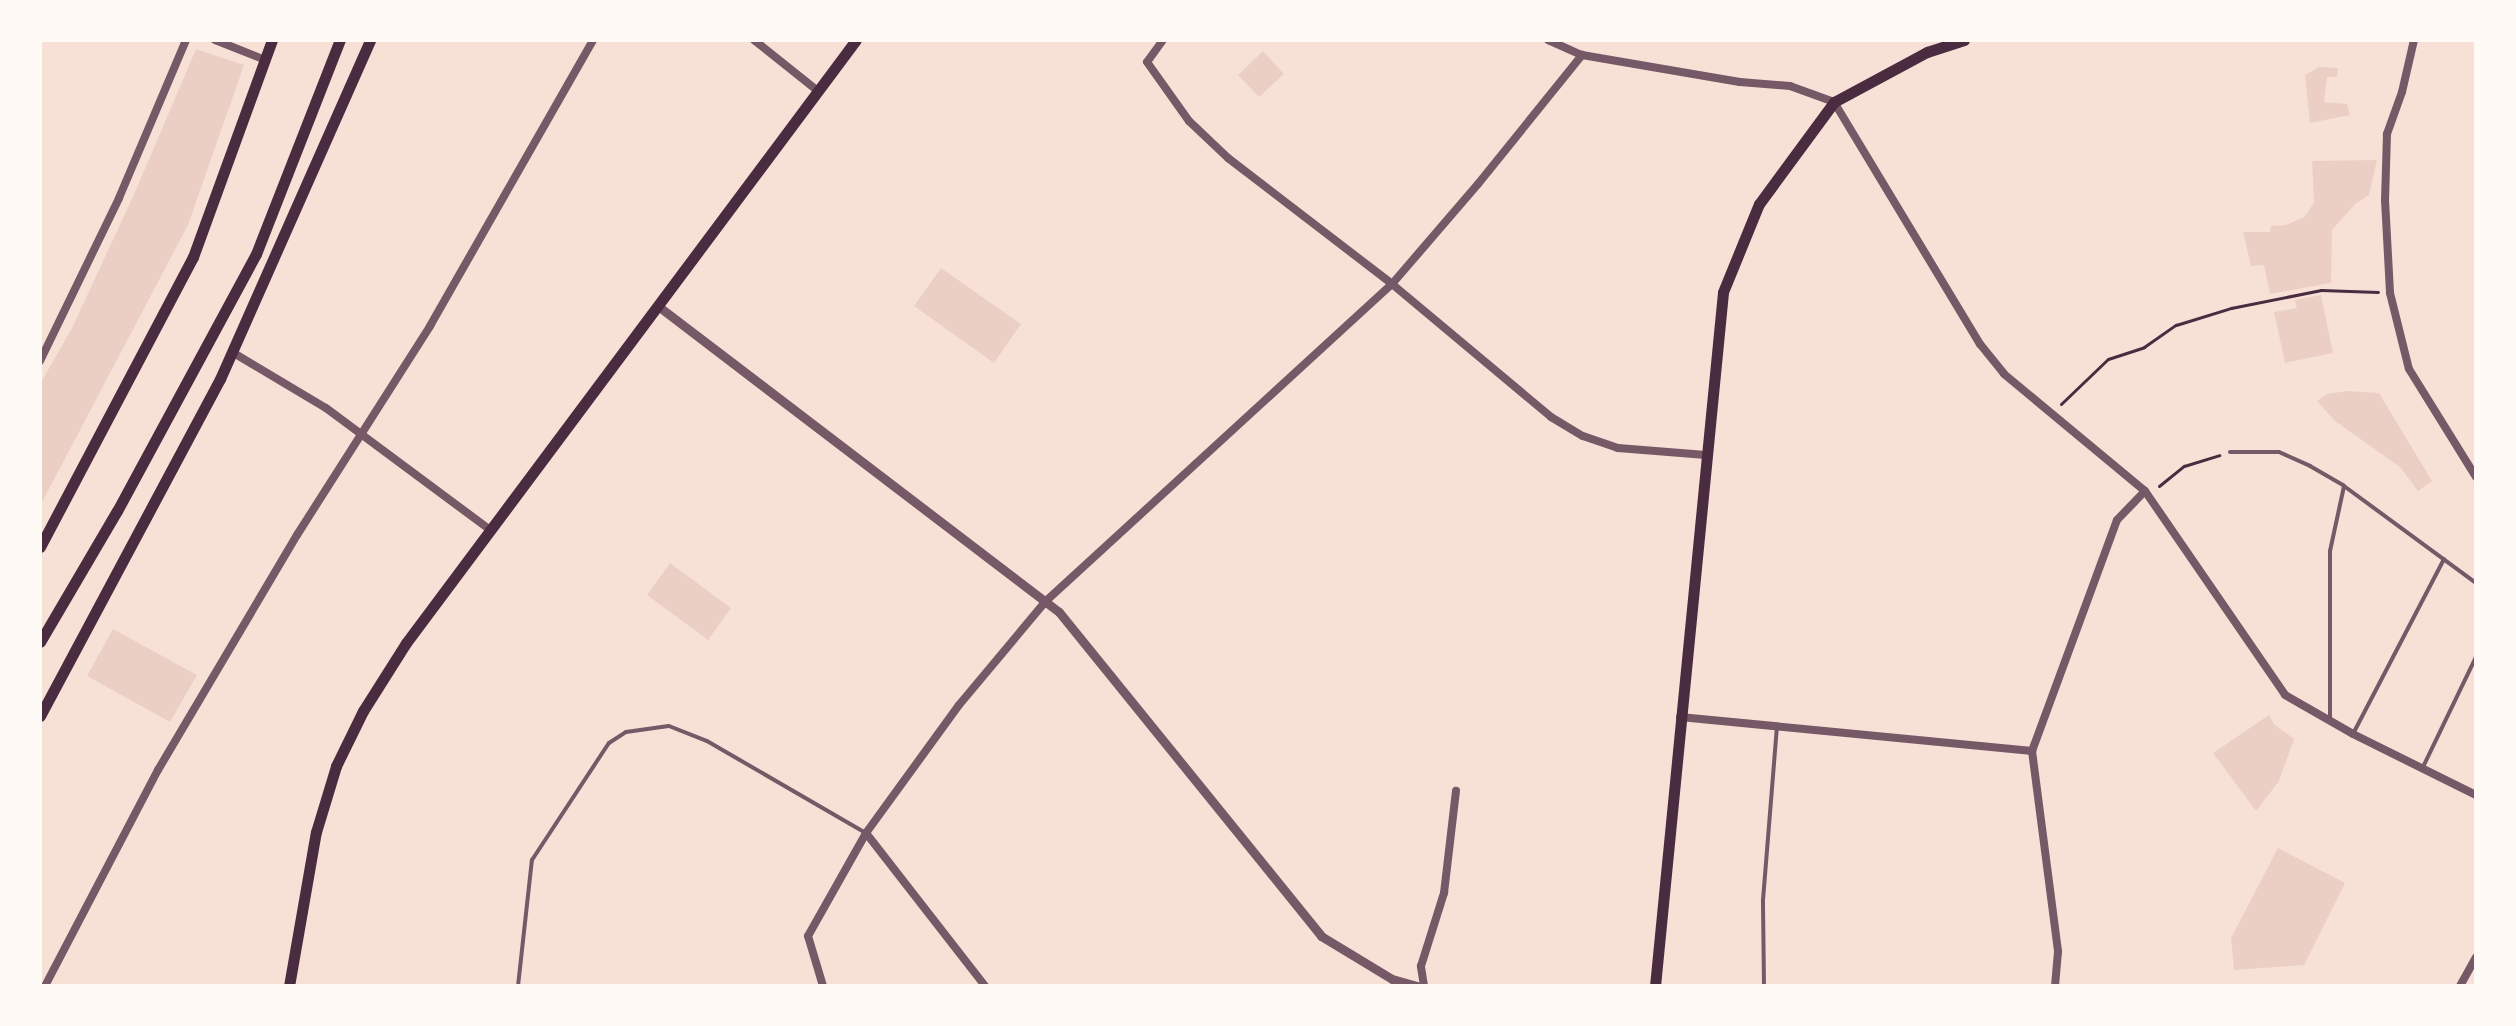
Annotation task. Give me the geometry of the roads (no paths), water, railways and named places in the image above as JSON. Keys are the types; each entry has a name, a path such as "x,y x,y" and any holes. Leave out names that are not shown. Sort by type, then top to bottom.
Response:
{"main road":[{"path":"40,547 193,257 272,40"},
{"path":"40,642 117,511 256,254 340,40"},
{"path":"40,716 232,352 370,40"},
{"path":"289,986 316,832 336,766 363,711 406,643 856,40"},
{"path":"1655,986 1723,292 1759,204 1834,102 1927,52 1964,40"}],"street":[{"path":"40,361 119,198 186,40"},
{"path":"215,40 263,59"},
{"path":"45,986 158,770 360,433 430,326 593,40"},
{"path":"754,40 818,91"},
{"path":"1163,40 1147,62 1189,121 1228,158 1392,284 1551,417 1583,436 1618,448 1706,455"},
{"path":"1548,40 1582,55 1740,82 1790,86 1834,102 1980,344 2004,374 2145,491 2285,695 2330,722 2476,795"},
{"path":"2414,40 2402,92 2387,134 2385,200 2390,293 2409,369 2476,477"},
{"path":"823,986 808,936 866,833 959,705 1046,601 1392,284 1582,55"},
{"path":"658,306 1059,612 1321,936 1392,979 1417,986"},
{"path":"232,352 326,408 490,530"},
{"path":"2055,986 2058,951 2032,751 2117,520 2145,491"},
{"path":"1680,717 2032,751"},
{"path":"1424,986 1421,966 1444,893 1456,791"},
{"path":"866,833 985,986"},
{"path":"2460,986 2476,957"}],"lane":[{"path":"2230,452 2279,452 2344,486 2476,583"},
{"path":"2330,722 2330,551 2344,486"},
{"path":"2353,734 2444,558"},
{"path":"2422,769 2476,657"},
{"path":"518,986 532,860 609,743 626,732 669,726 707,741 866,833"},
{"path":"1764,986 1763,900 1777,726"}]}
